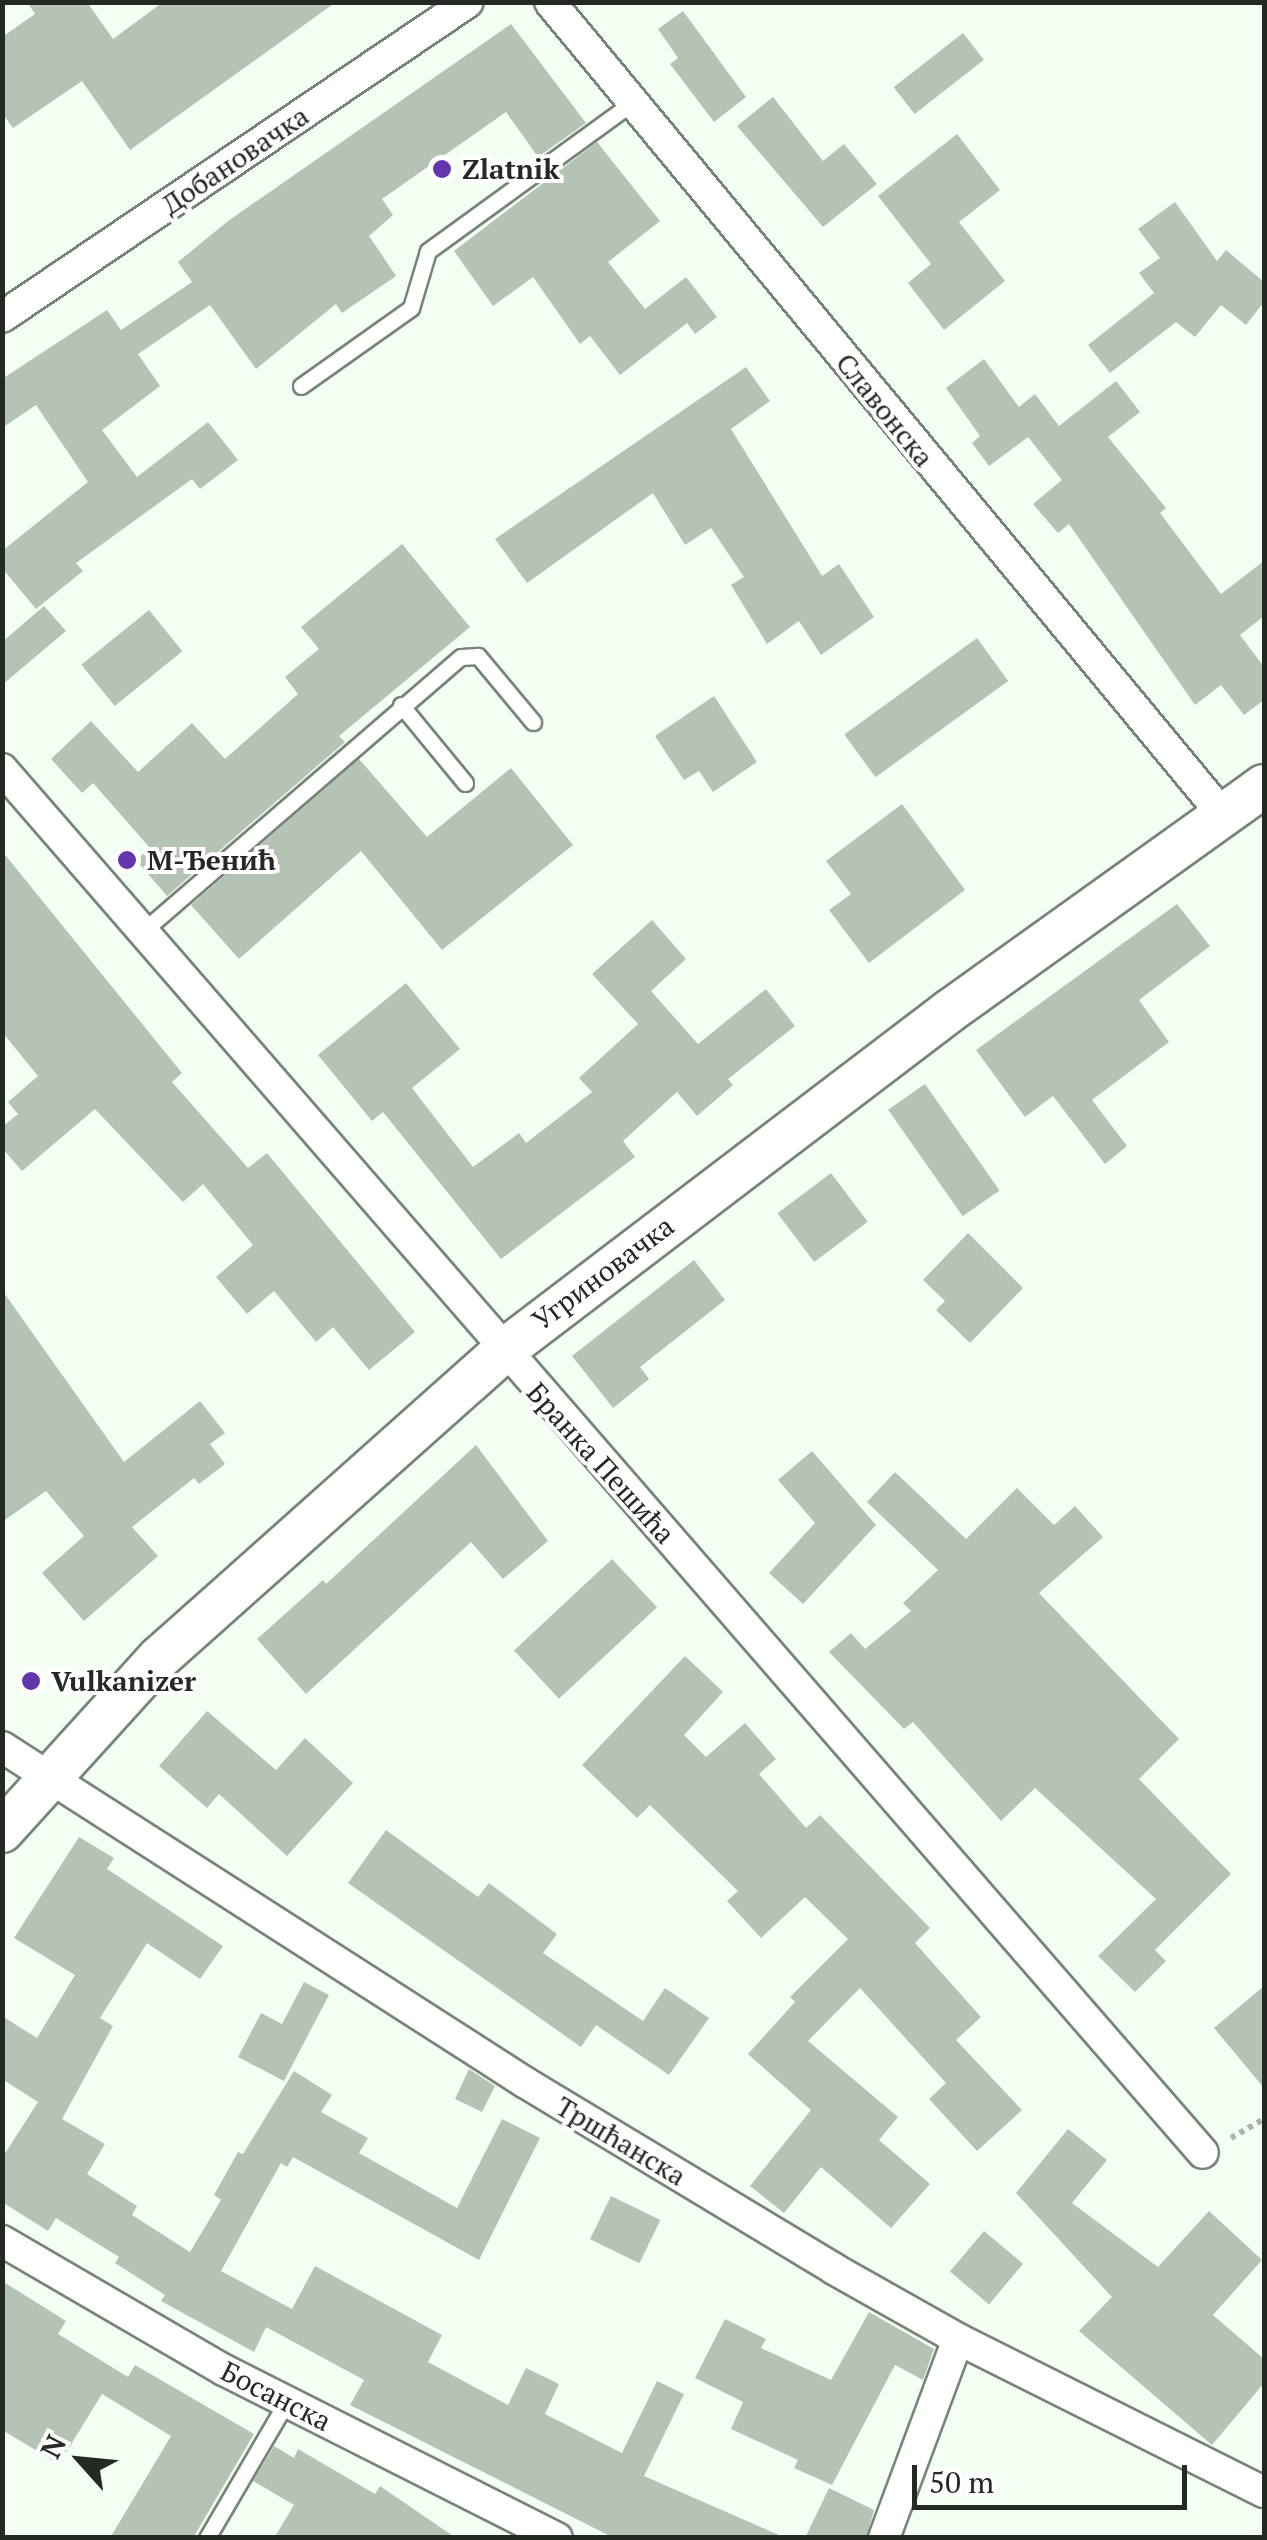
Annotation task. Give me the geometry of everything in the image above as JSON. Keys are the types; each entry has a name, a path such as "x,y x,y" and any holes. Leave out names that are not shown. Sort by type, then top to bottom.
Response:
{"main road":[{"name":"Угриновачка","path":"2,1831 46,1777 213,1607 503,1351 950,1010 1264,786"}],"street":[{"name":"Добановачка","path":"2,317 468,2"},
{"name":"Славонска","path":"550,2 1223,815"},
{"name":"Бранка Пешића","path":"2,769 1202,2153"},
{"name":"Тршћанска","path":"2,1747 526,2083 958,2340 1264,2492"},
{"name":"Босанска","path":"2,2242 287,2402 557,2538"},
{"path":"884,2538 958,2340"}],"lane":[{"path":"302,386 411,308 428,251 632,103"},
{"path":"142,932 401,705 470,653 532,722"},
{"path":"401,705 465,784"},
{"path":"206,2538 287,2402"}],"building":[{"path":"27,2 87,2 113,39 163,2 336,2 130,150 82,81 13,128 2,113 2,37 35,14"},
{"path":"683,11 746,97 714,122 670,64 678,58 658,29"},
{"path":"511,24 586,123 538,157 506,112 382,199 393,215 369,236 396,276 342,313 336,304 256,369 210,305 138,354 160,386 102,430 137,477 208,422 238,460 200,489 192,479 76,563 83,571 36,609 2,568 2,551 88,482 36,405 2,428 2,379 107,310 121,330 192,282 178,262 228,221"},
{"path":"963,33 984,60 915,114 894,87"},
{"path":"773,97 823,161 844,144 877,184 823,227 737,126"},
{"path":"957,134 1000,190 959,222 1005,281 944,330 908,283 931,264 878,196"},
{"path":"597,142 660,221 608,262 645,309 686,277 717,317 695,334 687,323 620,375 590,336 580,344 533,277 493,306 454,251"},
{"path":"1175,202 1217,261 1226,250 1264,282 1264,302 1246,325 1221,305 1195,337 1176,322 1110,373 1088,345 1154,293 1139,273 1160,258 1138,229"},
{"path":"984,359 1019,407 1035,394 1059,426 1116,381 1140,412 1108,437 1166,508 1160,513 1221,594 1264,561 1264,616 1240,635 1264,667 1264,700 1244,715 1221,685 1195,705 1069,524 1058,533 1033,504 1062,480 1028,437 989,466 972,443 980,436 946,388"},
{"path":"746,367 770,401 731,429 822,576 839,564 874,617 821,655 799,621 767,644 731,585 744,577 711,528 685,545 653,493 527,583 495,539"},
{"path":"402,544 470,627 339,736 345,742 167,896 136,860 150,848 93,783 82,793 51,759 91,721 138,772 192,723 225,759 298,694 285,677 319,649 301,627"},
{"path":"44,606 66,631 2,685 2,642"},
{"path":"149,610 182,651 115,706 81,665"},
{"path":"977,638 1008,681 875,777 844,734"},
{"path":"714,696 757,762 713,792 699,771 684,780 655,736"},
{"path":"359,759 427,837 511,768 573,845 442,950 361,851 239,959 191,905"},
{"path":"902,804 965,890 869,963 829,910 851,894 826,861"},
{"path":"2,851 182,1073 172,1082 248,1168 267,1153 415,1332 369,1370 333,1327 316,1342 274,1291 247,1314 216,1277 253,1245 203,1184 183,1202 95,1109 22,1171 2,1148 2,1127 18,1114 8,1102 38,1076 2,1032"},
{"path":"1177,904 1210,946 1139,1000 1169,1042 1092,1100 1127,1146 1105,1164 1053,1096 1025,1117 976,1050"},
{"path":"652,920 686,959 651,991 698,1044 766,989 795,1026 728,1079 733,1085 697,1116 677,1092 623,1141 635,1157 501,1259 383,1112 372,1121 318,1055 406,983 460,1049 412,1088 473,1167 519,1133 526,1143 592,1092 579,1078 638,1024 592,974"},
{"path":"925,1084 1000,1190 963,1216 888,1110"},
{"path":"831,1173 868,1222 814,1262 777,1213"},
{"path":"968,1233 1023,1288 970,1343 936,1310 945,1301 923,1280"},
{"path":"694,1260 725,1300 640,1367 649,1379 613,1408 572,1356"},
{"path":"2,1290 124,1462 200,1401 225,1433 210,1444 225,1464 199,1484 194,1478 132,1527 158,1556 84,1621 42,1573 84,1536 46,1491 2,1522"},
{"path":"476,1445 548,1541 503,1579 471,1542 306,1694 257,1639 323,1580 326,1584"},
{"path":"812,1451 876,1525 803,1604 769,1573 815,1523 778,1480"},
{"path":"895,1472 966,1539 1017,1488 1054,1525 1075,1506 1103,1537 1039,1593 1179,1739 1139,1779 1231,1874 1155,1950 1166,1961 1135,1992 1098,1956 1156,1899 1035,1788 1001,1821 913,1722 904,1729 829,1652 851,1633 865,1649 911,1611 903,1603 938,1570 867,1502"},
{"path":"612,1559 657,1607 559,1699 514,1650"},
{"path":"685,1656 723,1692 684,1735 706,1757 745,1723 776,1759 759,1774 806,1828 820,1815 930,1928 915,1943 981,2017 956,2040 1022,2110 977,2151 929,2099 946,2083 860,1988 808,2041 898,2117 879,2140 930,2184 891,2228 821,2167 784,2213 750,2186 811,2110 748,2054 795,2002 790,1997 848,1939 805,1897 761,1938 727,1901 738,1891 650,1805 637,1818 582,1765"},
{"path":"207,1711 276,1770 305,1738 353,1783 287,1856 219,1794 207,1808 159,1766"},
{"path":"386,1830 478,1897 489,1883 557,1934 543,1953 643,2021 665,1988 709,2018 669,2075 596,2025 581,2047 348,1883"},
{"path":"79,1837 114,1858 107,1869 223,1946 200,1979 147,1943 100,2018 113,2026 62,2119 105,2144 87,2174 137,2206 132,2215 190,2252 221,2200 214,2195 238,2152 243,2154 294,2071 332,2095 321,2112 368,2138 359,2153 457,2208 502,2119 540,2138 479,2260 293,2157 287,2167 281,2163 221,2271 292,2309 315,2266 442,2335 428,2362 508,2405 526,2368 559,2384 545,2414 622,2453 657,2381 684,2394 644,2476 786,2538 614,2538 350,2405 364,2380 266,2327 254,2352 161,2301 165,2295 115,2263 119,2257 56,2218 48,2231 2,2202 2,2158 38,2102 2,2079 2,2016 37,2038 75,1975 14,1938"},
{"path":"304,1982 329,1995 284,2081 238,2057 261,2013 282,2024"},
{"path":"1264,1986 1264,2088 1214,2028"},
{"path":"469,2069 495,2086 482,2112 455,2099"},
{"path":"1068,2129 1107,2160 1072,2203 1158,2267 1209,2211 1262,2260 1213,2315 1264,2359 1264,2383 1212,2445 1079,2331 1112,2297 1016,2193"},
{"path":"611,2196 660,2220 639,2263 590,2239"},
{"path":"984,2231 1023,2264 989,2304 950,2272"},
{"path":"2,2281 66,2321 58,2334 128,2377 135,2365 254,2434 193,2538 110,2538 171,2436 102,2394 59,2464 2,2430"},
{"path":"869,2312 934,2349 923,2380 895,2365 832,2485 794,2468 798,2460 731,2429 743,2402 695,2378 725,2319 766,2339 761,2348 831,2380"},
{"path":"274,2446 294,2458 298,2449 375,2494 380,2486 456,2538 274,2538 294,2505 253,2481"},
{"path":"829,2488 874,2510 866,2538 805,2538"}],"place":[{"name":"Zlatnik","path":"442,169"},
{"name":"М-Ђенић","path":"127,860"},
{"name":"Vulkanizer","path":"31,1681"}]}
